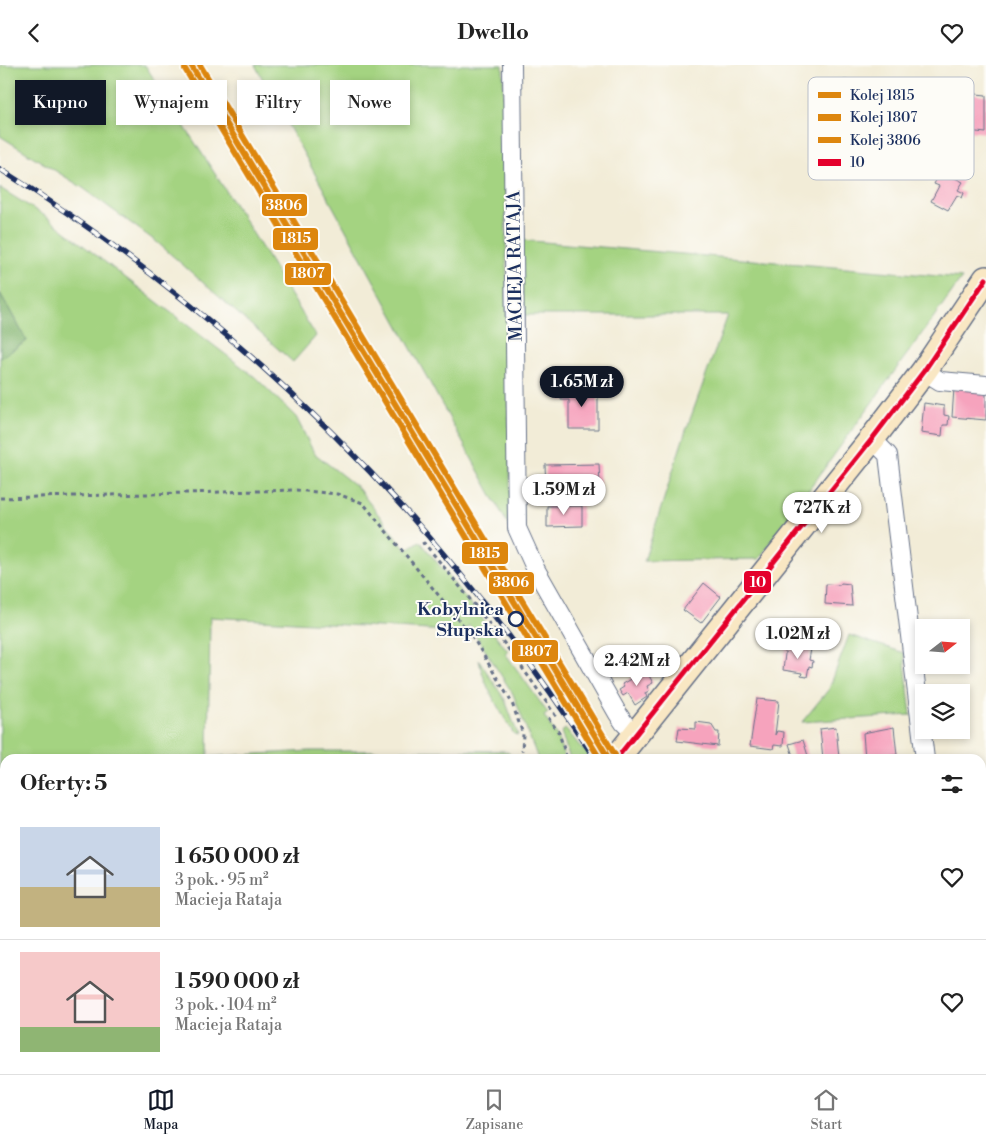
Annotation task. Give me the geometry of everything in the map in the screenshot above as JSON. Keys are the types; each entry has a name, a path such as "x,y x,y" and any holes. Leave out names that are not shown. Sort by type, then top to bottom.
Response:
{"street":[{"name":"MACIEJA RATAJA","path":"512,65 517,528 536,570 621,719 636,735"},
{"path":"620,754 872,439 924,371 986,279"},
{"path":"924,371 940,381 986,385"},
{"path":"872,439 888,455 924,754"}],"path":[{"path":"0,498 296,490 337,494 363,503 472,636 512,703 523,735 522,751"},
{"path":"422,544 424,543 469,597 552,709 555,715 549,719 559,733 565,754"}],"green space":[{"path":"0,65 145,65 155,80 116,80 116,125 184,125 316,336 293,362 158,243 83,188 0,136"},
{"path":"255,65 503,65 511,530 288,125 320,125 320,80 263,80"},
{"path":"0,188 45,216 255,377 296,417 314,453 357,487 406,550 420,541 508,651 505,653 548,713 544,716 556,734 563,754 536,754 513,694 469,625 463,632 210,617 208,754 0,754 0,358 27,341 0,293"},
{"path":"520,240 962,278 759,559 644,561 684,436 728,315 522,315"},
{"path":"0,293 27,341 0,358"},
{"path":"849,635 904,653 911,715 802,722 829,689"},
{"path":"479,660 505,700 518,735 514,734 493,698 484,679"},
{"path":"566,729 583,750 587,750 590,754 568,754 561,732"},
{"path":"309,751 504,751 509,753 258,754"}],"building":[{"path":"974,94 986,95 986,133 974,132"},
{"path":"936,180 959,180 963,182 958,190 964,193 962,198 957,195 948,210 931,201 939,186 934,184"},
{"path":"954,388 986,390 986,420 952,417"},
{"path":"562,389 598,389 598,429 569,429 569,400 561,400"},
{"path":"924,403 944,406 944,415 949,416 948,425 943,425 942,436 921,433"},
{"path":"599,464 600,486 546,487 545,465"},
{"path":"547,506 582,506 582,526 547,527"},
{"path":"704,583 721,597 701,623 683,610"},
{"path":"841,583 850,584 852,606 825,604 826,584 840,585"},
{"path":"786,646 811,649 809,660 813,661 812,667 809,666 807,677 801,676 802,673 783,670"},
{"path":"653,648 660,660 649,667 642,655"},
{"path":"646,670 653,683 647,686 649,691 645,693 647,697 635,705 628,693 623,696 619,690 624,687 622,684"},
{"path":"757,699 779,701 775,735 777,731 784,732 783,746 774,745 773,749 750,746"},
{"path":"696,722 711,724 716,732 719,732 718,746 677,741 679,728 696,729"},
{"path":"836,727 839,754 822,754 820,729"},
{"path":"894,727 897,754 865,754 863,733"},
{"path":"803,740 807,754 792,754 789,744"}],"railway":[{"path":"0,169 88,228 173,291 253,359 330,431 403,507 471,587 535,671 592,754"}],"rail line":[{"name":"1815","path":"191,65 606,754"},
{"name":"3806","path":"200,65 614,754"},
{"name":"1807","path":"185,69 597,754"}],"transit line":[{"name":"10","path":"620,754 872,439 924,371 986,279"}],"place":[{"name":"Kobylnica Słupska","path":"516,619"}]}
